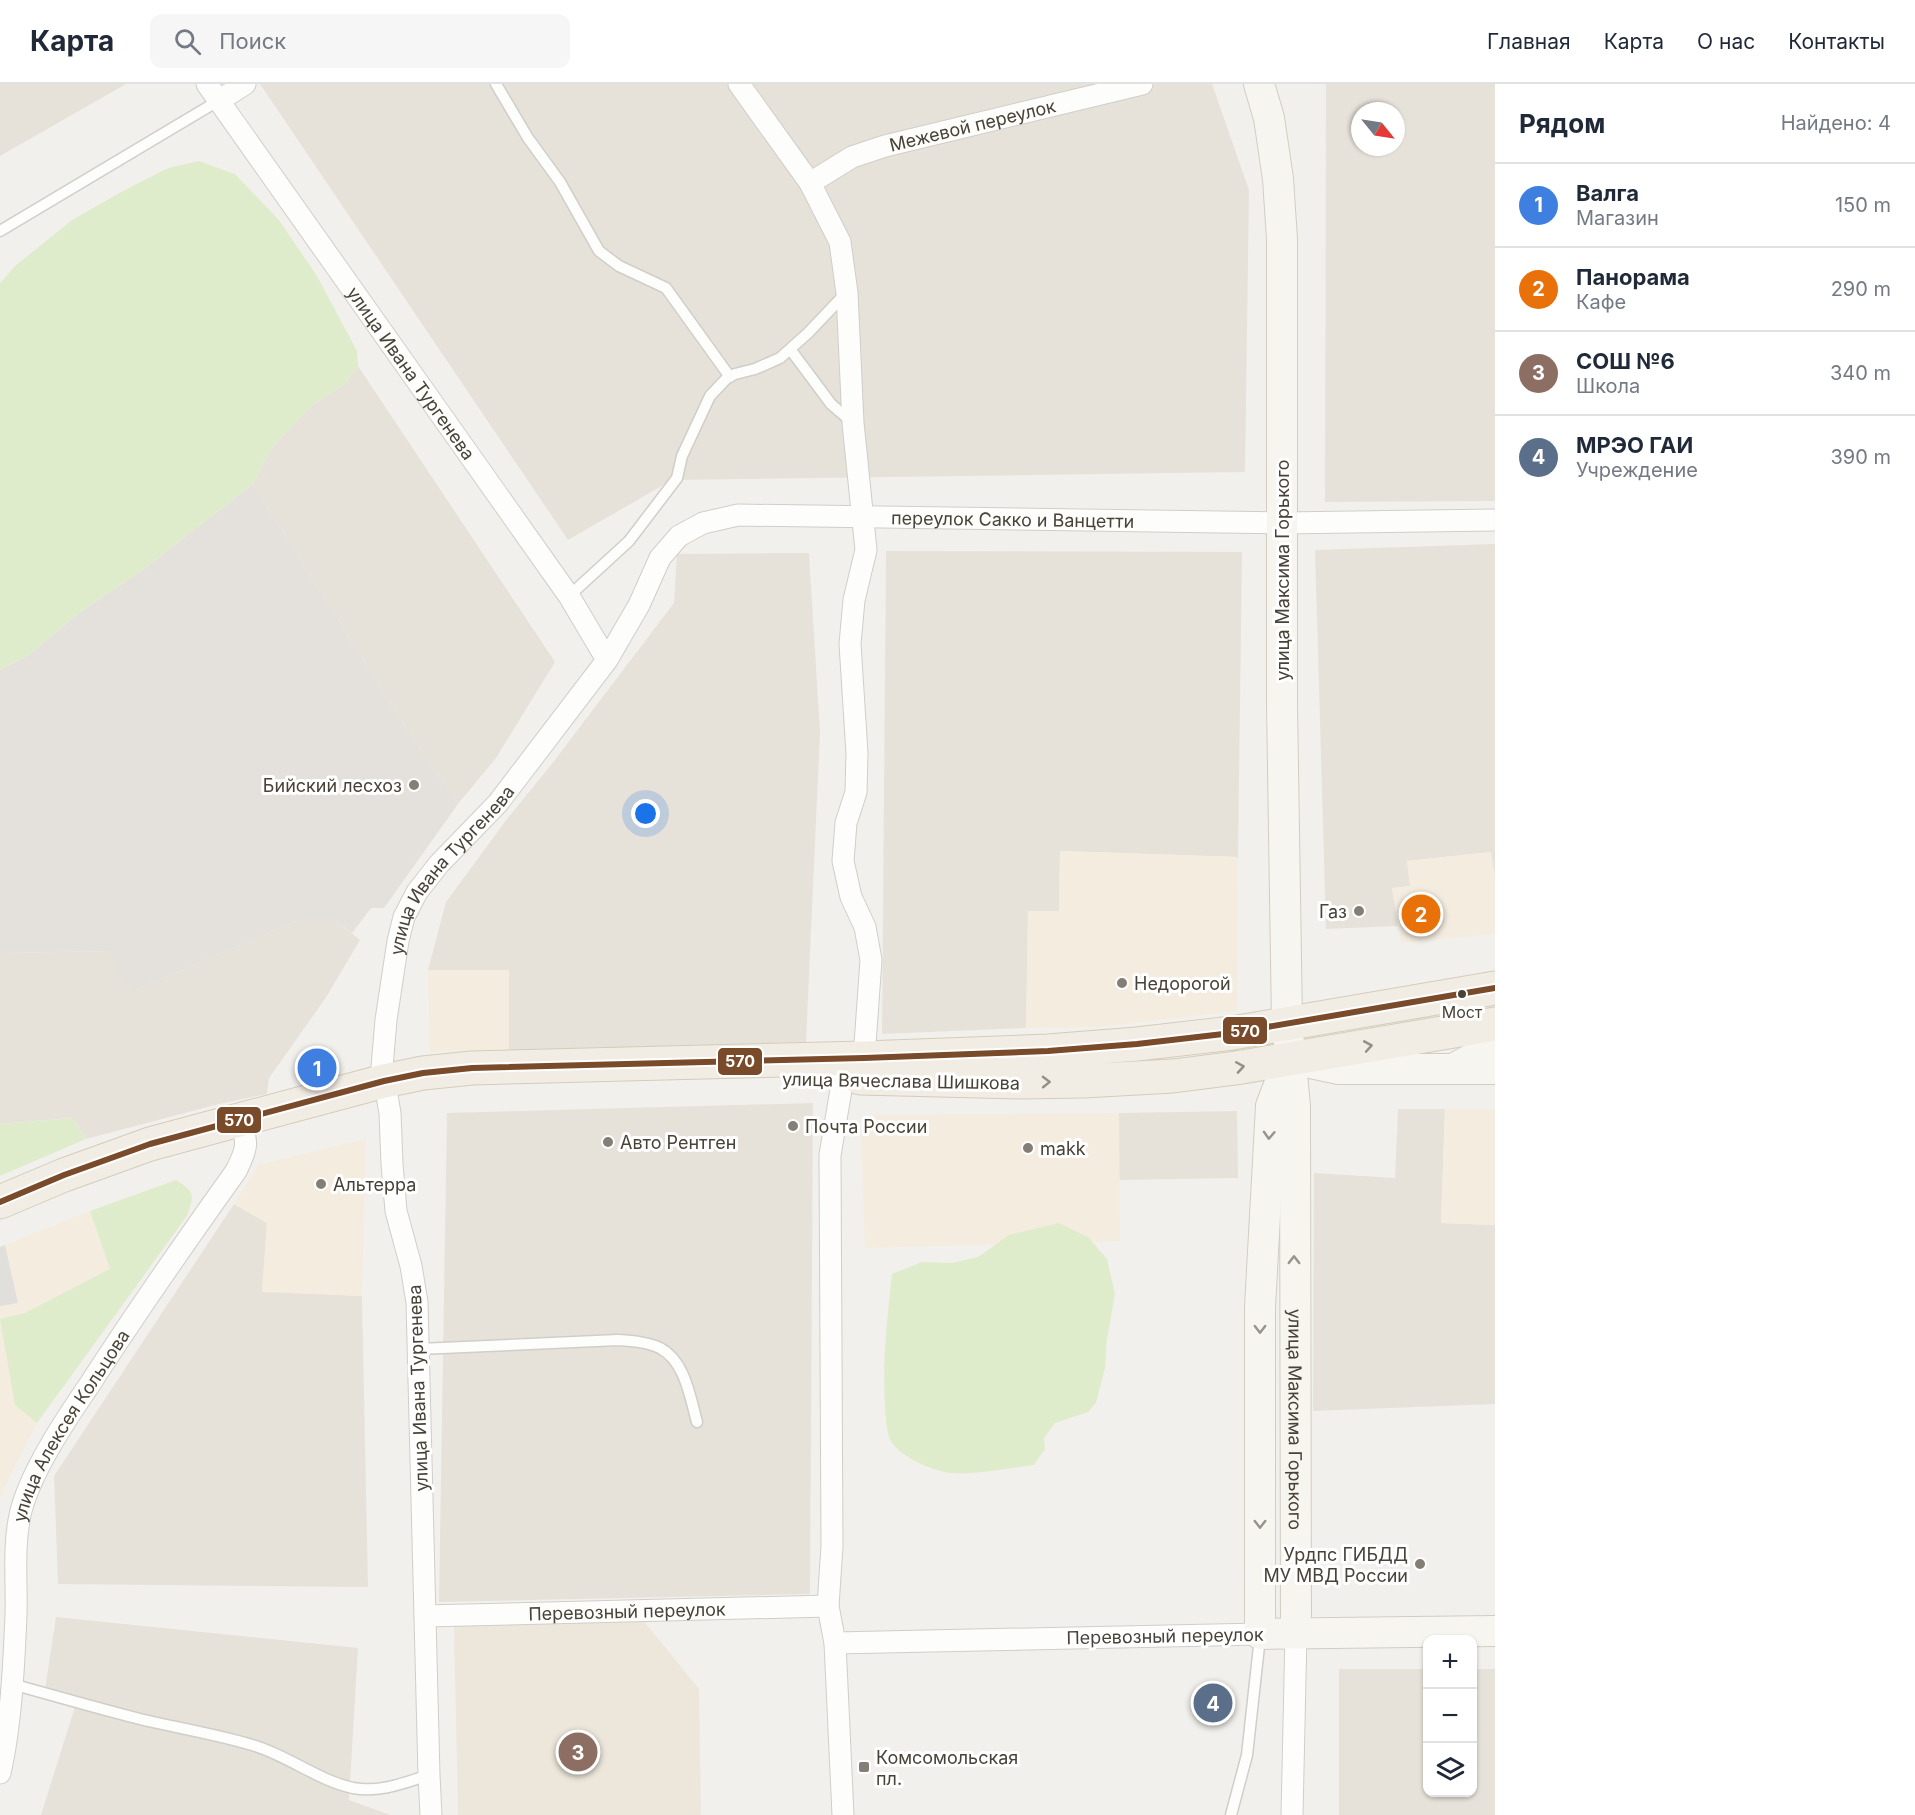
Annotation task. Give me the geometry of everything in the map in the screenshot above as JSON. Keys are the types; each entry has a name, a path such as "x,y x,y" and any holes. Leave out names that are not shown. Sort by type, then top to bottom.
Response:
{"main road":[{"name":"улица Максима Горького","path":"1259,84 1271,128 1278,179 1282,240 1282,704 1287,1023 1295,1106 1280,1195 1277,1421 1260,1634"},
{"name":"улица Вячеслава Шишкова","path":"853,1068 1137,1044 1232,1033 1495,988"},
{"name":"улица Вячеслава Шишкова","path":"0,1202 64,1175 150,1144 243,1127 386,1090 423,1073 472,1068 853,1068 1022,1082 1083,1081 1173,1076 1236,1068 1495,1024"},
{"path":"1452,1069 1495,1046"},
{"path":"1289,1059 1339,1069 1495,1069"},
{"name":"улица Вячеслава Шишкова","path":"0,1222 243,1127"},
{"name":"улица Максима Горького","path":"1277,1421 1296,1634"},
{"name":"Перевозный переулок","path":"1260,1634 1495,1631"}],"street":[{"path":"212,93 244,84"},
{"path":"739,84 810,183 840,242 847,292 853,423 866,550 854,600 850,644 857,753 856,792 846,824 843,861 851,897 865,927 871,960 853,1068 830,1155 832,1546 828,1606 835,1643 843,1815"},
{"name":"Межевой переулок","path":"810,183 852,157 895,143 1143,84"},
{"name":"улица Ивана Тургенева","path":"212,93 569,596 607,660 498,803 439,864 417,892 404,917 398,941 382,1052 390,1113 396,1211 411,1266 417,1302 431,1815"},
{"name":"переулок Сакко и Ванцетти","path":"607,660 639,605 660,558 679,536 704,523 738,515 1282,523 1495,520"},
{"name":"улица Алексея Кольцова","path":"0,1773 12,1684 16,1612 14,1562 20,1515 32,1481 66,1420 129,1324 236,1171 246,1150 243,1127"},
{"name":"Перевозный переулок","path":"425,1616 828,1606"},
{"name":"Перевозный переулок","path":"835,1643 1260,1634"},
{"name":"улица Максима Горького","path":"1292,1815 1296,1634"}],"lane":[{"path":"496,84 528,138 560,182 599,250 619,266 666,288 730,377"},
{"path":"0,231 212,93"},
{"path":"569,596 629,541 677,478 682,456 710,396 730,377 780,358 808,333 847,292"},
{"path":"790,350 831,404 853,423"},
{"path":"418,1349 618,1340 641,1342 660,1348 671,1357 681,1372 689,1391 697,1422"},
{"path":"1231,1815 1247,1755 1260,1634"},
{"path":"12,1684 138,1719 251,1744 278,1754 332,1781 353,1788 374,1790 429,1775"}],"shaded area":[{"path":"0,84 126,84 0,156"},
{"path":"260,84 1212,84 1249,190 1245,472 672,480 568,540"},
{"path":"1326,84 1495,84 1495,501 1325,502"},
{"path":"358,366 555,662 496,758 458,804 399,717 253,484 271,449 312,405 345,384"},
{"name":"Бийский лесхоз","path":"253,484 399,717 458,804 384,908 371,908 352,933 335,920 298,920 136,990 115,974 112,951 0,953 0,670 29,655 79,613 140,572"},
{"path":"1495,544 1495,878 1491,852 1407,861 1410,886 1392,888 1398,926 1326,929 1315,550"},
{"path":"886,551 1242,552 1238,857 1060,851 1059,911 1028,912 1026,1028 882,1034"},
{"path":"809,553 820,732 806,1042 509,1051 509,970 428,970 446,902 507,819 674,603 677,554"},
{"path":"1060,851 1238,857 1237,1011 1098,1027 1026,1028 1028,911 1059,911"},
{"path":"1491,852 1495,878 1495,934 1401,943 1392,888 1410,886 1407,861"},
{"path":"298,920 335,920 360,940 325,999 269,1078 267,1094 219,1104 86,1139 72,1118 0,1124 0,953 112,951 136,990"},
{"path":"428,970 509,970 509,1051 430,1052"},
{"path":"813,1103 810,1594 439,1602 447,1113"},
{"path":"1398,1109 1445,1109 1441,1223 1495,1225 1495,1404 1313,1411 1314,1173 1395,1178"},
{"path":"1445,1109 1495,1109 1495,1225 1441,1223"},
{"path":"1237,1111 1238,1178 1119,1180 1119,1113"},
{"path":"1119,1113 1120,1241 865,1248 861,1135 875,1115"},
{"path":"366,1139 362,1296 262,1292 267,1223 234,1204 258,1165"},
{"path":"234,1204 267,1223 262,1291 362,1296 368,1587 58,1584 54,1476"},
{"path":"90,1211 110,1269 25,1314 15,1405 37,1423 0,1500 0,1247"},
{"path":"5,1245 18,1303 0,1306 0,1247"},
{"path":"56,1617 358,1648 349,1800 390,1815 41,1815 78,1697 45,1690"},
{"path":"643,1620 699,1689 701,1815 458,1815 454,1625"},
{"path":"1339,1669 1423,1669 1423,1797 1477,1797 1477,1669 1495,1669 1495,1815 1339,1815"}],"green space":[{"path":"199,161 235,174 279,220 317,276 357,351 358,366 345,384 312,405 271,449 253,484 140,572 79,613 29,655 0,670 0,283 15,266 72,220 168,168"},
{"path":"72,1118 86,1139 0,1176 0,1124"},
{"path":"176,1180 192,1195 187,1216 37,1423 15,1405 0,1319 25,1313 110,1269 90,1211"},
{"path":"1059,1223 1088,1237 1107,1259 1115,1294 1107,1339 1105,1368 1096,1403 1088,1412 1055,1423 1044,1438 1045,1449 1034,1465 982,1472 952,1473 928,1467 903,1453 890,1439 885,1407 885,1357 892,1274 922,1262 952,1263 978,1257 1009,1235"}],"transit line":[{"name":"570","path":"0,1202 64,1175 150,1144 384,1081 423,1073 472,1068 1048,1051 1137,1044 1232,1033 1495,988"}],"place":[{"name":"Бийский лесхоз","path":"414,785"},
{"name":"Газ","path":"1359,911"},
{"name":"Панорама","path":"1421,914"},
{"name":"Недорогой","path":"1122,983"},
{"name":"Мост","path":"1462,994"},
{"name":"Валга","path":"317,1068"},
{"name":"Почта России","path":"793,1126"},
{"name":"Авто Рентген","path":"608,1142"},
{"name":"makk","path":"1028,1148"},
{"name":"Альтерра","path":"321,1184"},
{"name":"Урдпс ГИБДД МУ МВД России","path":"1420,1564"},
{"name":"МРЭО ГАИ","path":"1213,1703"},
{"name":"СОШ №6","path":"578,1752"},
{"name":"Комсомольская пл.","path":"864,1767"}]}
